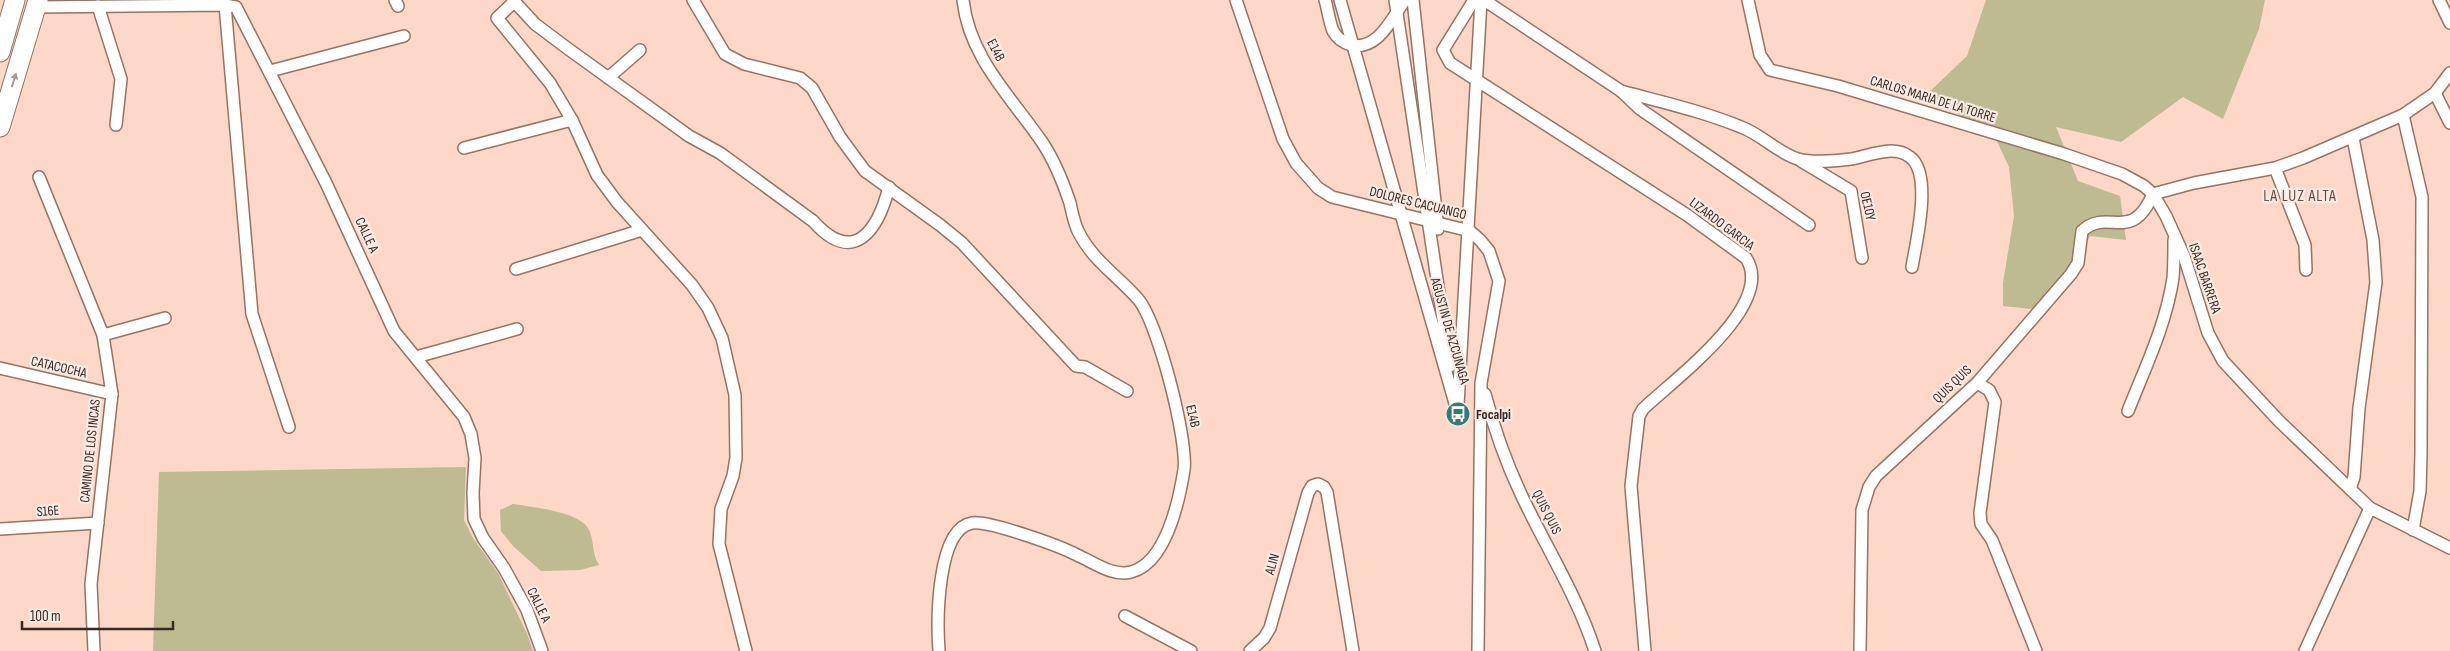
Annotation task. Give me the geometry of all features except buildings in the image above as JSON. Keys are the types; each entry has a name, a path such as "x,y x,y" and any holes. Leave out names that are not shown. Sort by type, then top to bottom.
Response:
{"highway":[{"path":"0,52 15,0"},
{"path":"0,127 37,3"}],"street":[{"path":"693,0 725,54 744,64 800,78 812,88 840,137 865,171 962,243 1076,366 1085,368 1128,391"},
{"name":"E14B","path":"939,651 940,581 949,546 956,532 970,523 988,523 1074,553 1116,574 1132,572 1151,560 1165,540 1180,492 1185,467 1179,417 1150,316 1138,299 1094,256 1077,230 1069,200 1048,151 1016,104 994,78 980,55 970,34 963,0"},
{"name":"DOLORES CACUANGO","path":"1236,0 1276,120 1296,163 1318,188 1332,197 1468,231 1480,240 1489,251 1499,281 1481,383 1478,651"},
{"path":"1325,0 1334,30 1344,43 1353,45 1370,43 1378,38 1396,6 1405,0"},
{"name":"AGUSTIN DE AZCUNAGA","path":"1340,0 1458,414"},
{"path":"1413,0 1433,222 1458,414"},
{"name":"LIZARDO GARCIA","path":"1474,0 1443,50 1445,58 1450,63 1688,215 1746,258 1751,265 1752,283 1745,303 1733,322 1690,367 1643,408 1639,416 1630,486 1645,651"},
{"path":"1482,0 1621,91 1640,109 1809,225"},
{"name":"AGUSTIN DE AZCUNAGA","path":"1458,414 1482,0"},
{"name":"CARLOS MARIA DE LA TORRE","path":"1748,0 1760,55 1770,70 1838,86 2097,164 2137,182 2153,194"},
{"path":"2439,0 2450,23"},
{"path":"746,651 719,544 721,509 733,476 736,458 735,395 722,338 708,308 692,285 617,202 597,175 572,120 550,84 497,18 514,1 535,24 608,78 689,136 720,154 813,221 825,234 842,242 857,241 870,231 883,211 889,187"},
{"path":"37,3 98,6 157,3 225,5 252,314 289,427"},
{"name":"CALLE A","path":"225,5 236,7 270,71 326,183 394,331 464,417 471,434 475,458 474,518 483,538 504,568 527,610 542,651"},
{"path":"98,6 121,79 116,126"},
{"path":"1396,6 1433,222"},
{"path":"270,71 404,36"},
{"path":"608,78 640,50"},
{"path":"2153,194 2194,183 2275,168 2353,138 2403,115 2421,103 2435,93 2450,73"},
{"path":"1621,91 1744,127 1797,159 1820,161 1851,159 1884,151 1899,152 1910,157 1919,170 1922,211 1912,268"},
{"path":"2435,93 2450,123"},
{"path":"2403,115 2419,178 2422,206 2421,462 2420,491 2413,530"},
{"path":"464,148 572,120"},
{"path":"2350,489 2354,477 2359,408 2376,282 2373,240 2353,138"},
{"name":"OE10Y","path":"1797,159 1851,191 1862,258"},
{"path":"2275,168 2305,245 2306,270"},
{"name":"CAMINO DE LOS INCAS","path":"39,177 103,334 112,394 91,584 94,651"},
{"name":"ISAAC BARRERA","path":"2153,194 2184,256 2208,333 2223,361 2279,421 2370,508 2450,548"},
{"name":"QUIS QUIS","path":"1860,651 1862,510 1869,486 1876,476 1976,383 2071,274 2078,263 2082,231 2088,225 2098,222 2126,224 2146,210 2153,194"},
{"path":"516,269 642,230"},
{"path":"2128,410 2154,349 2166,305 2173,278 2174,236"},
{"path":"103,334 165,318"},
{"path":"416,357 517,329"},
{"name":"CATACOCHA","path":"0,368 112,394"},
{"name":"QUIS QUIS","path":"1481,383 1499,444 1520,492 1563,578 1595,651"},
{"path":"1976,383 1989,390 1995,402 1980,501 1981,524 1992,540 2036,651"},
{"name":"ALIN","path":"1250,651 1264,638 1270,628 1308,493 1312,486 1318,484 1324,487 1327,492 1353,651"},
{"path":"2305,651 2370,508"},
{"name":"S16E","path":"0,529 98,523"},
{"path":"1125,616 1191,651"}],"shaded area":[{"path":"1986,0 2265,0 2259,29 2223,119 2183,97 2121,142 2056,127 2078,181 2120,196 2126,240 2090,236 2049,311 2003,306 2003,283 2014,216 2009,167 1994,135 1926,95 1967,56"},
{"path":"466,467 464,520 473,538 498,573 533,651 153,651 159,472"},
{"path":"513,504 542,508 564,514 582,522 588,528 592,537 595,556 599,565 580,570 541,571 513,546 501,531 500,510"}],"place":[{"name":"Focalpi","path":"1458,414"}],"district":[{"name":"LA LUZ ALTA","path":"2300,196"}]}
